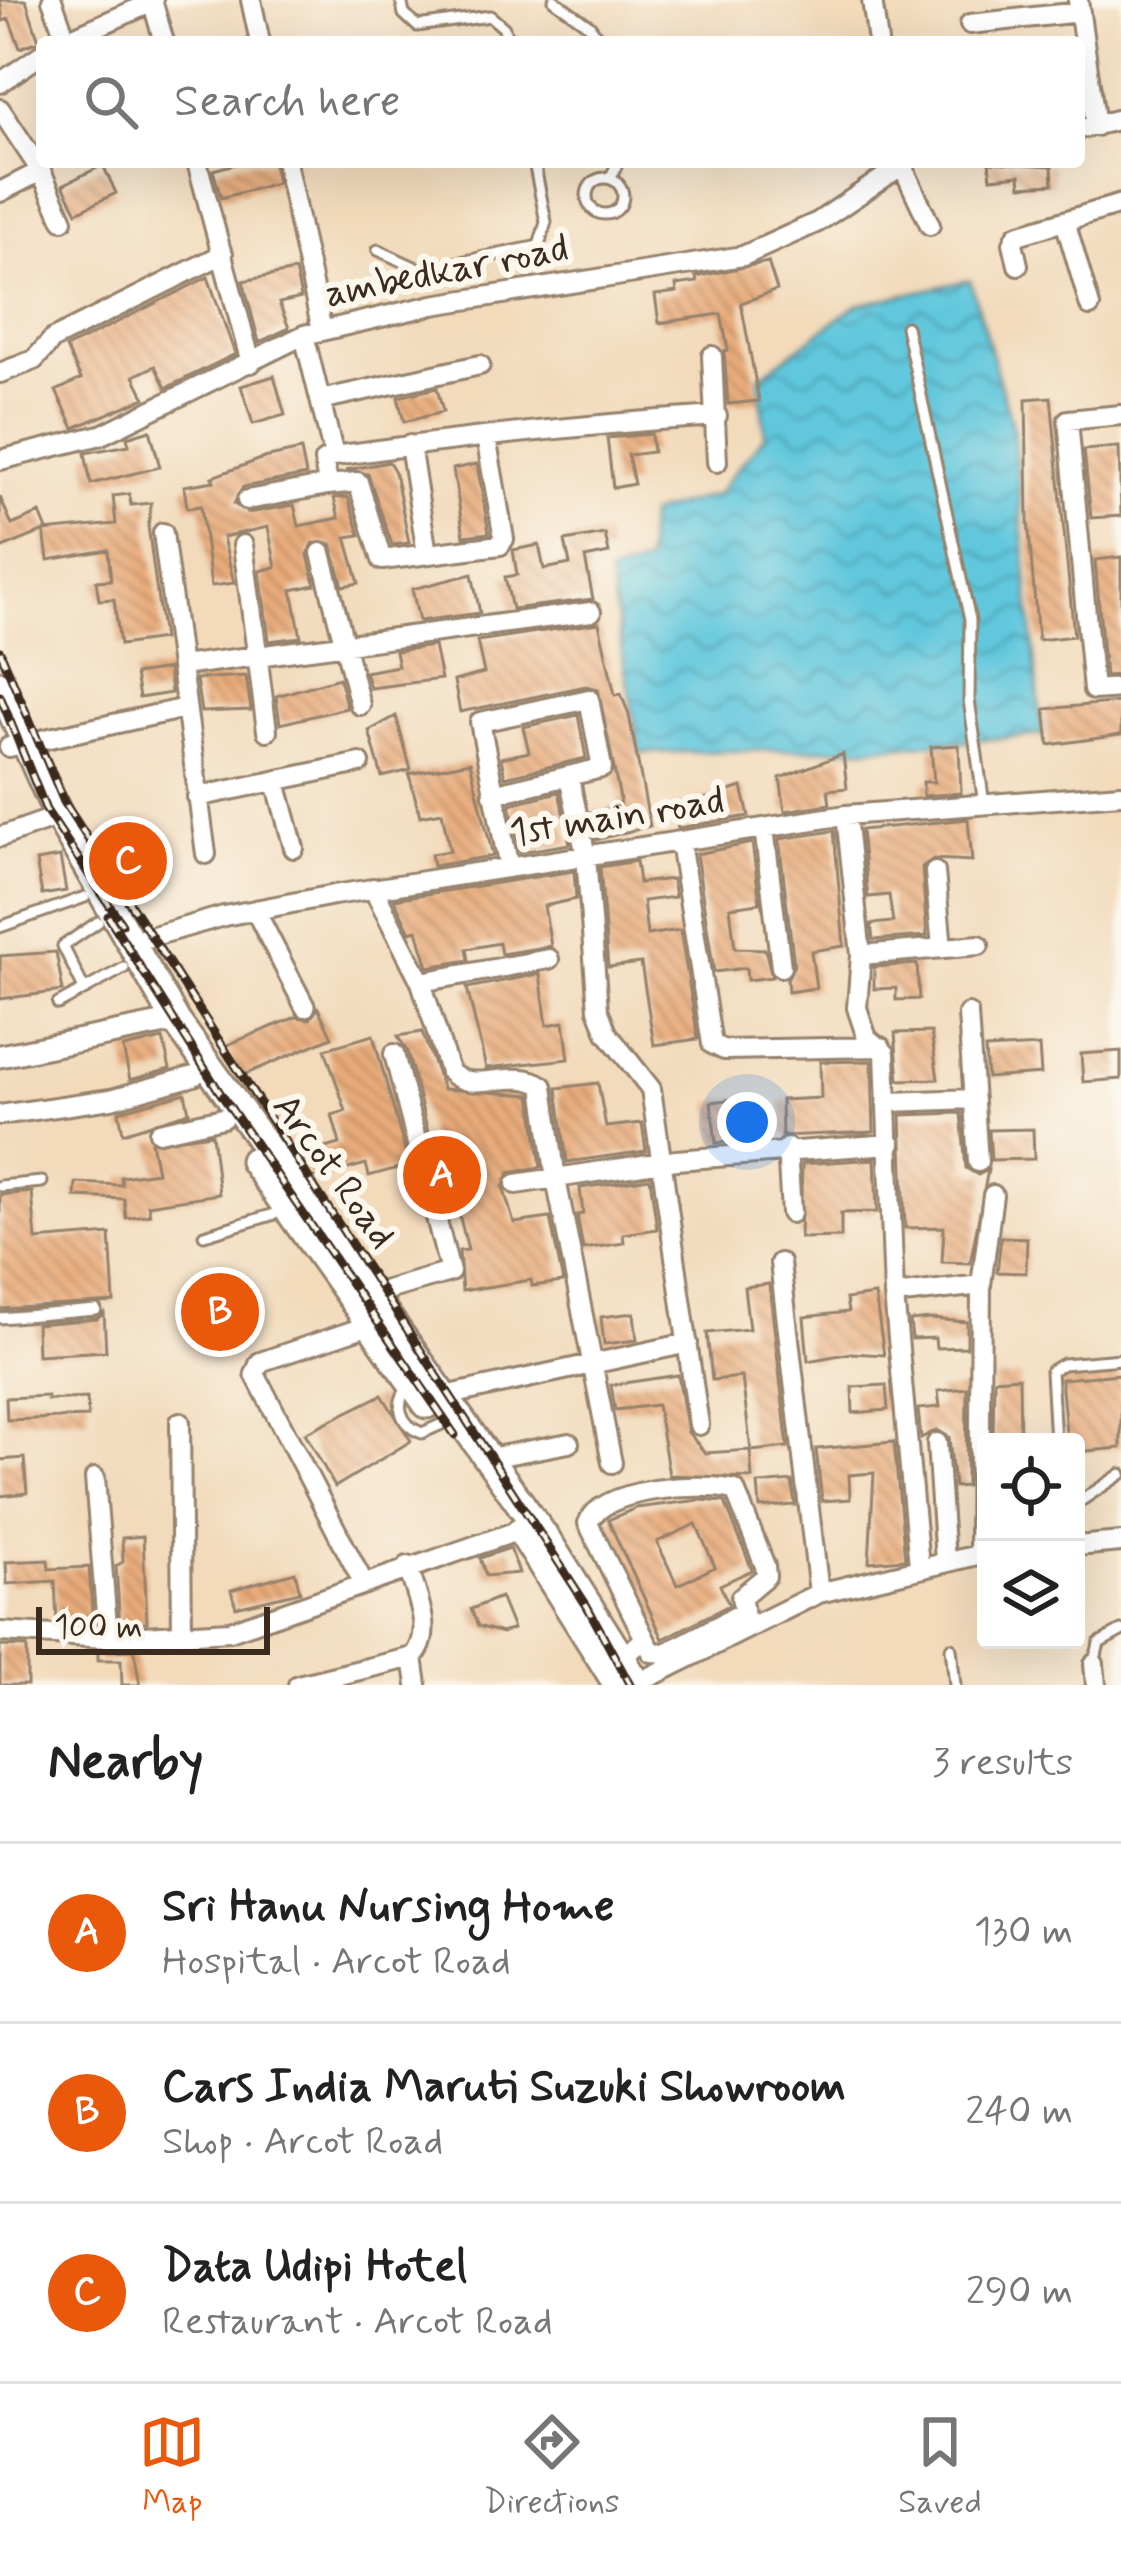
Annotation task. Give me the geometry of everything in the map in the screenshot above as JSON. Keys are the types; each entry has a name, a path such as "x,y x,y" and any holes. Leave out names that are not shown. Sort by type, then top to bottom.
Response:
{"main road":[{"name":"Arcot Road","path":"0,685 11,739 45,821 92,909 206,1082 373,1294 431,1401 484,1459 627,1666"},
{"name":"Arcot Road","path":"11,739 60,819 126,955"},
{"name":"Arcot Road","path":"206,1082 223,1118 301,1206 370,1324 431,1401 520,1530 627,1666"}],"street":[{"path":"52,0 63,36"},
{"path":"251,0 259,36"},
{"path":"872,0 877,36"},
{"path":"75,36 152,1 162,36"},
{"path":"970,25 1079,6 1081,36"},
{"path":"0,83 36,58"},
{"path":"1085,87 1088,128 1121,119"},
{"path":"0,109 36,163"},
{"path":"39,168 63,220"},
{"path":"199,168 251,363"},
{"path":"287,168 320,400 334,456"},
{"name":"ambedkar road","path":"0,460 100,434 313,333 433,304 743,256 818,222 893,168"},
{"path":"895,168 930,225"},
{"path":"0,192 41,171"},
{"path":"1018,265 1013,238 1121,204"},
{"path":"1065,221 1090,305"},
{"path":"0,373 34,360 53,339 223,254"},
{"path":"712,356 717,462"},
{"path":"320,400 480,365"},
{"path":"1121,415 1068,420 1093,690 1121,688"},
{"path":"328,485 324,461 334,456 717,416"},
{"path":"247,500 358,482 378,558 503,543 486,437"},
{"path":"410,445 427,554"},
{"path":"163,533 206,854"},
{"path":"243,544 267,731"},
{"path":"321,553 360,705"},
{"path":"181,666 591,612"},
{"path":"494,794 602,768 589,699 480,722 494,794 509,868"},
{"path":"11,739 186,708"},
{"path":"197,796 360,763"},
{"path":"569,776 586,856 598,1009 607,1033 651,1089 699,1426"},
{"path":"276,782 294,848"},
{"name":"1st main road","path":"126,955 255,910 373,889 846,815 1121,794"},
{"path":"846,815 861,955 860,1026 881,1047 890,1102 894,1295 919,1566"},
{"path":"0,837 45,821"},
{"path":"764,828 781,967"},
{"path":"680,842 712,1044 724,1050 881,1047"},
{"path":"935,872 942,948"},
{"path":"373,889 421,982 457,1079 524,1076 543,1086 556,1179 612,1463"},
{"path":"255,910 305,1006"},
{"path":"861,955 979,945"},
{"path":"421,982 549,959"},
{"path":"968,1014 979,1162"},
{"path":"0,1056 168,1024"},
{"path":"373,1294 450,1272 394,1054"},
{"path":"0,1115 206,1082"},
{"path":"890,1102 974,1099"},
{"path":"159,1132 223,1118"},
{"path":"516,1184 788,1148 891,1144"},
{"path":"788,1148 791,1213"},
{"path":"982,1541 982,1285 993,1195"},
{"path":"780,1263 819,1593"},
{"path":"894,1295 982,1285"},
{"path":"363,1582 255,1374 260,1362 370,1324"},
{"path":"431,1401 688,1342"},
{"path":"180,1422 182,1633"},
{"path":"484,1459 569,1443"},
{"path":"937,1443 944,1561"},
{"path":"94,1478 108,1638"},
{"path":"627,1666 588,1523 597,1509 672,1484 735,1490 765,1566 760,1584 740,1597 744,1620"},
{"path":"0,1632 108,1638 230,1631 520,1530"},
{"path":"1085,1545 1121,1542"},
{"path":"627,1666 819,1593 977,1555"},
{"path":"298,1685 413,1658 422,1648 424,1630 408,1566"},
{"path":"627,1666 652,1652 666,1653 744,1620"},
{"path":"413,1658 417,1685"},
{"path":"1094,1664 1096,1685"}],"lane":[{"path":"401,0 404,14 417,26 490,16 506,36"},
{"path":"554,0 597,36"},
{"path":"378,250 421,270 538,246 546,222 535,168"},
{"path":"610,178 615,168"},
{"path":"597,178 610,178 621,186 623,203 614,212 601,213 589,202 589,188 597,178"},
{"path":"906,327 970,620 969,700 984,804"},
{"path":"84,988 63,946 92,909"},
{"path":"0,927 92,909"},
{"path":"58,1004 126,955"},
{"path":"0,1186 42,1182"},
{"path":"204,1235 301,1206"},
{"path":"0,1318 96,1310"},
{"path":"1054,1433 1051,1371 1063,1364 1121,1359"},
{"path":"1085,1498 1121,1474"},
{"path":"1094,1664 1099,1643 1121,1631"},
{"path":"951,1648 955,1685"}],"water":[{"path":"970,280 1013,429 1042,735 864,748 640,753 609,575 646,563 648,515 717,494 765,435 759,377 857,305"}],"building":[{"path":"0,0 26,0 36,42 20,48 9,19 3,21"},
{"path":"104,168 116,193 77,212 63,185"},
{"path":"274,168 277,183 221,198 213,170"},
{"path":"990,168 1052,168 1053,184 1021,186 1020,175 991,178"},
{"path":"768,262 777,290 741,303 759,401 728,404 724,351 728,350 721,314 659,323 655,295 677,292 676,285 697,282 696,277"},
{"path":"295,271 301,298 279,303 289,328 259,342 243,281"},
{"path":"208,277 235,354 166,388 155,366 134,376 145,398 74,428 56,391 81,379 66,348"},
{"path":"274,376 285,415 253,424 241,386"},
{"path":"437,388 443,412 404,422 398,397"},
{"path":"1051,397 1074,636 1038,640 1028,520 1026,399"},
{"path":"150,430 160,467 91,484 85,453 129,445 127,437"},
{"path":"651,434 653,452 628,455 634,484 613,488 607,438"},
{"path":"1119,447 1121,516 1091,518 1084,450"},
{"path":"301,450 306,475 243,487 234,504 248,513 294,505 299,526 339,518 334,498 348,497 360,535 346,537 359,583 343,586 331,544 313,543 308,555 315,585 292,590 301,637 269,641 260,571 276,567 268,527 223,537 234,583 211,586 201,506 187,508 184,486 214,481 212,477 264,458"},
{"path":"389,462 409,543 392,545 368,474 346,470"},
{"path":"477,464 489,533 464,536 453,469"},
{"path":"129,494 131,505 151,503 148,526 163,639 120,645 114,599 99,600 96,581 111,580 108,550 48,560 44,531 116,524 113,496"},
{"path":"0,497 12,525 40,513 47,530 0,549"},
{"path":"605,534 609,553 585,558 593,599 512,609 505,577 517,575 513,550 539,545 544,569 570,564 565,541"},
{"path":"1121,557 1121,675 1105,676 1095,560"},
{"path":"472,574 480,613 419,621 412,589"},
{"path":"599,623 615,695 621,694 629,715 650,826 596,840 591,812 619,807 620,799 598,689 586,686 460,712 454,681 484,673 477,641"},
{"path":"434,646 441,679 370,688 365,672 398,666 395,651"},
{"path":"168,669 171,693 139,698 135,674"},
{"path":"246,676 251,710 201,712 196,679"},
{"path":"339,678 347,708 280,724 276,696"},
{"path":"1121,702 1121,735 1049,745 1045,709"},
{"path":"578,715 586,758 505,777 501,758 529,752 523,727"},
{"path":"396,716 411,770 382,777 369,731"},
{"path":"959,745 961,793 923,796 923,782 934,782 931,747"},
{"path":"843,754 847,788 828,790 830,804 785,811 780,778"},
{"path":"470,762 493,856 433,866 431,854 450,851 442,812 420,816 409,774"},
{"path":"742,787 749,816 678,828 674,809"},
{"path":"559,792 570,844 520,852 510,804"},
{"path":"968,819 972,861 933,859 922,867 927,936 873,940 871,924 893,922 889,895 868,897 861,830"},
{"path":"834,831 844,946 811,951 816,988 788,992 787,979 794,965 779,839"},
{"path":"752,843 760,903 730,907 735,948 765,949 772,977 747,980 746,968 714,972 696,854"},
{"path":"60,857 66,891 42,895 36,861"},
{"path":"636,861 639,883 672,879 675,897 643,901 647,935 680,930 698,1039 654,1045 641,963 608,967 600,867"},
{"path":"574,871 576,899 544,906 551,946 501,954 499,943 467,949 469,960 428,967 417,930 410,932 394,899"},
{"path":"56,952 63,991 0,999 0,956"},
{"path":"917,964 919,999 896,1000 896,988 874,989 874,967"},
{"path":"540,974 547,1025 564,1022 569,1059 486,1068 467,988"},
{"path":"318,1008 332,1037 239,1077 227,1045 296,1017 310,1019"},
{"path":"422,1032 443,1089 531,1095 541,1167 509,1173 503,1187 514,1223 550,1218 563,1282 532,1286 531,1280 462,1291 459,1251 468,1250 458,1210 449,1212 407,1051 398,1036"},
{"path":"931,1032 938,1079 899,1080 895,1033"},
{"path":"373,1035 409,1165 369,1176 366,1164 311,1179 300,1155 340,1144 332,1115 346,1111 325,1049"},
{"path":"163,1039 170,1069 130,1080 123,1048"},
{"path":"1039,1046 1041,1074 987,1078 985,1049"},
{"path":"1121,1051 1121,1079 1083,1082 1081,1054"},
{"path":"872,1061 874,1132 782,1136 781,1100 821,1098 820,1062"},
{"path":"598,1083 606,1127 642,1123 646,1151 567,1162 557,1088"},
{"path":"185,1093 189,1112 123,1133 119,1111"},
{"path":"750,1097 755,1140 716,1143 711,1102"},
{"path":"961,1113 966,1168 978,1175 988,1170 970,1263 942,1262 944,1227 905,1228 901,1115"},
{"path":"1033,1129 1034,1159 991,1160 989,1130"},
{"path":"212,1134 219,1194 148,1205 150,1214 126,1218 124,1199 75,1197 76,1183 122,1185 121,1177 157,1172 151,1142"},
{"path":"875,1159 877,1212 841,1213 841,1237 800,1238 802,1164"},
{"path":"650,1178 657,1229 623,1234 624,1243 583,1249 577,1215 583,1214 580,1188"},
{"path":"32,1192 36,1240 110,1234 114,1302 0,1309 0,1195"},
{"path":"1001,1237 1027,1238 1026,1273 997,1272"},
{"path":"769,1284 788,1447 751,1451 742,1377 712,1380 707,1333 749,1329 744,1287"},
{"path":"875,1295 884,1355 851,1353 808,1361 804,1317 848,1312 846,1299"},
{"path":"104,1313 106,1351 37,1355 36,1324 97,1319"},
{"path":"634,1313 637,1340 604,1344 601,1317"},
{"path":"910,1321 967,1322 967,1347 936,1348 935,1338 912,1339"},
{"path":"1121,1374 1121,1448 1085,1451 1085,1433 1066,1433 1061,1379"},
{"path":"678,1375 688,1432 705,1453 750,1450 752,1478 669,1475 657,1405 615,1410 611,1385"},
{"path":"1019,1377 1020,1433 993,1433 994,1379"},
{"path":"886,1385 888,1410 853,1413 852,1387"},
{"path":"967,1388 966,1486 954,1487 949,1437 937,1430 921,1438 918,1409 940,1407 938,1391"},
{"path":"382,1395 411,1441 335,1487 305,1433"},
{"path":"47,1396 47,1400 87,1398 88,1417 7,1420 6,1398"},
{"path":"894,1442 905,1559 869,1562 874,1473 849,1475 850,1499 822,1501 816,1449"},
{"path":"24,1458 27,1493 0,1496 0,1460"},
{"path":"792,1481 795,1505 760,1508 758,1484"},
{"path":"700,1500 725,1502 752,1570 720,1585 729,1605 663,1639 608,1520 636,1508","holes":["696,1524 715,1567 677,1585 657,1542"]},
{"path":"143,1536 147,1622 120,1624 116,1566 123,1562 122,1538"},
{"path":"510,1548 519,1573 486,1576 480,1558"},
{"path":"48,1560 49,1569 89,1567 93,1624 57,1622 55,1581 7,1584 6,1562"},
{"path":"295,1572 300,1592 236,1607 231,1590"},
{"path":"500,1597 513,1629 502,1633 478,1626 471,1609"},
{"path":"0,1646 27,1647 27,1685 0,1685"},
{"path":"134,1650 140,1685 122,1685 121,1660 98,1660 98,1651"}],"railway":[{"path":"0,651 64,802 587,1606 630,1685"},
{"path":"0,696 46,810 122,924"},
{"path":"108,916 219,1091 455,1435"}],"place":[{"name":"Data Udipi Hotel","path":"128,861"},
{"name":"Sri Hanu Nursing Home","path":"442,1175"},
{"name":"Cars India Maruti Suzuki Showroom","path":"220,1312"}]}
